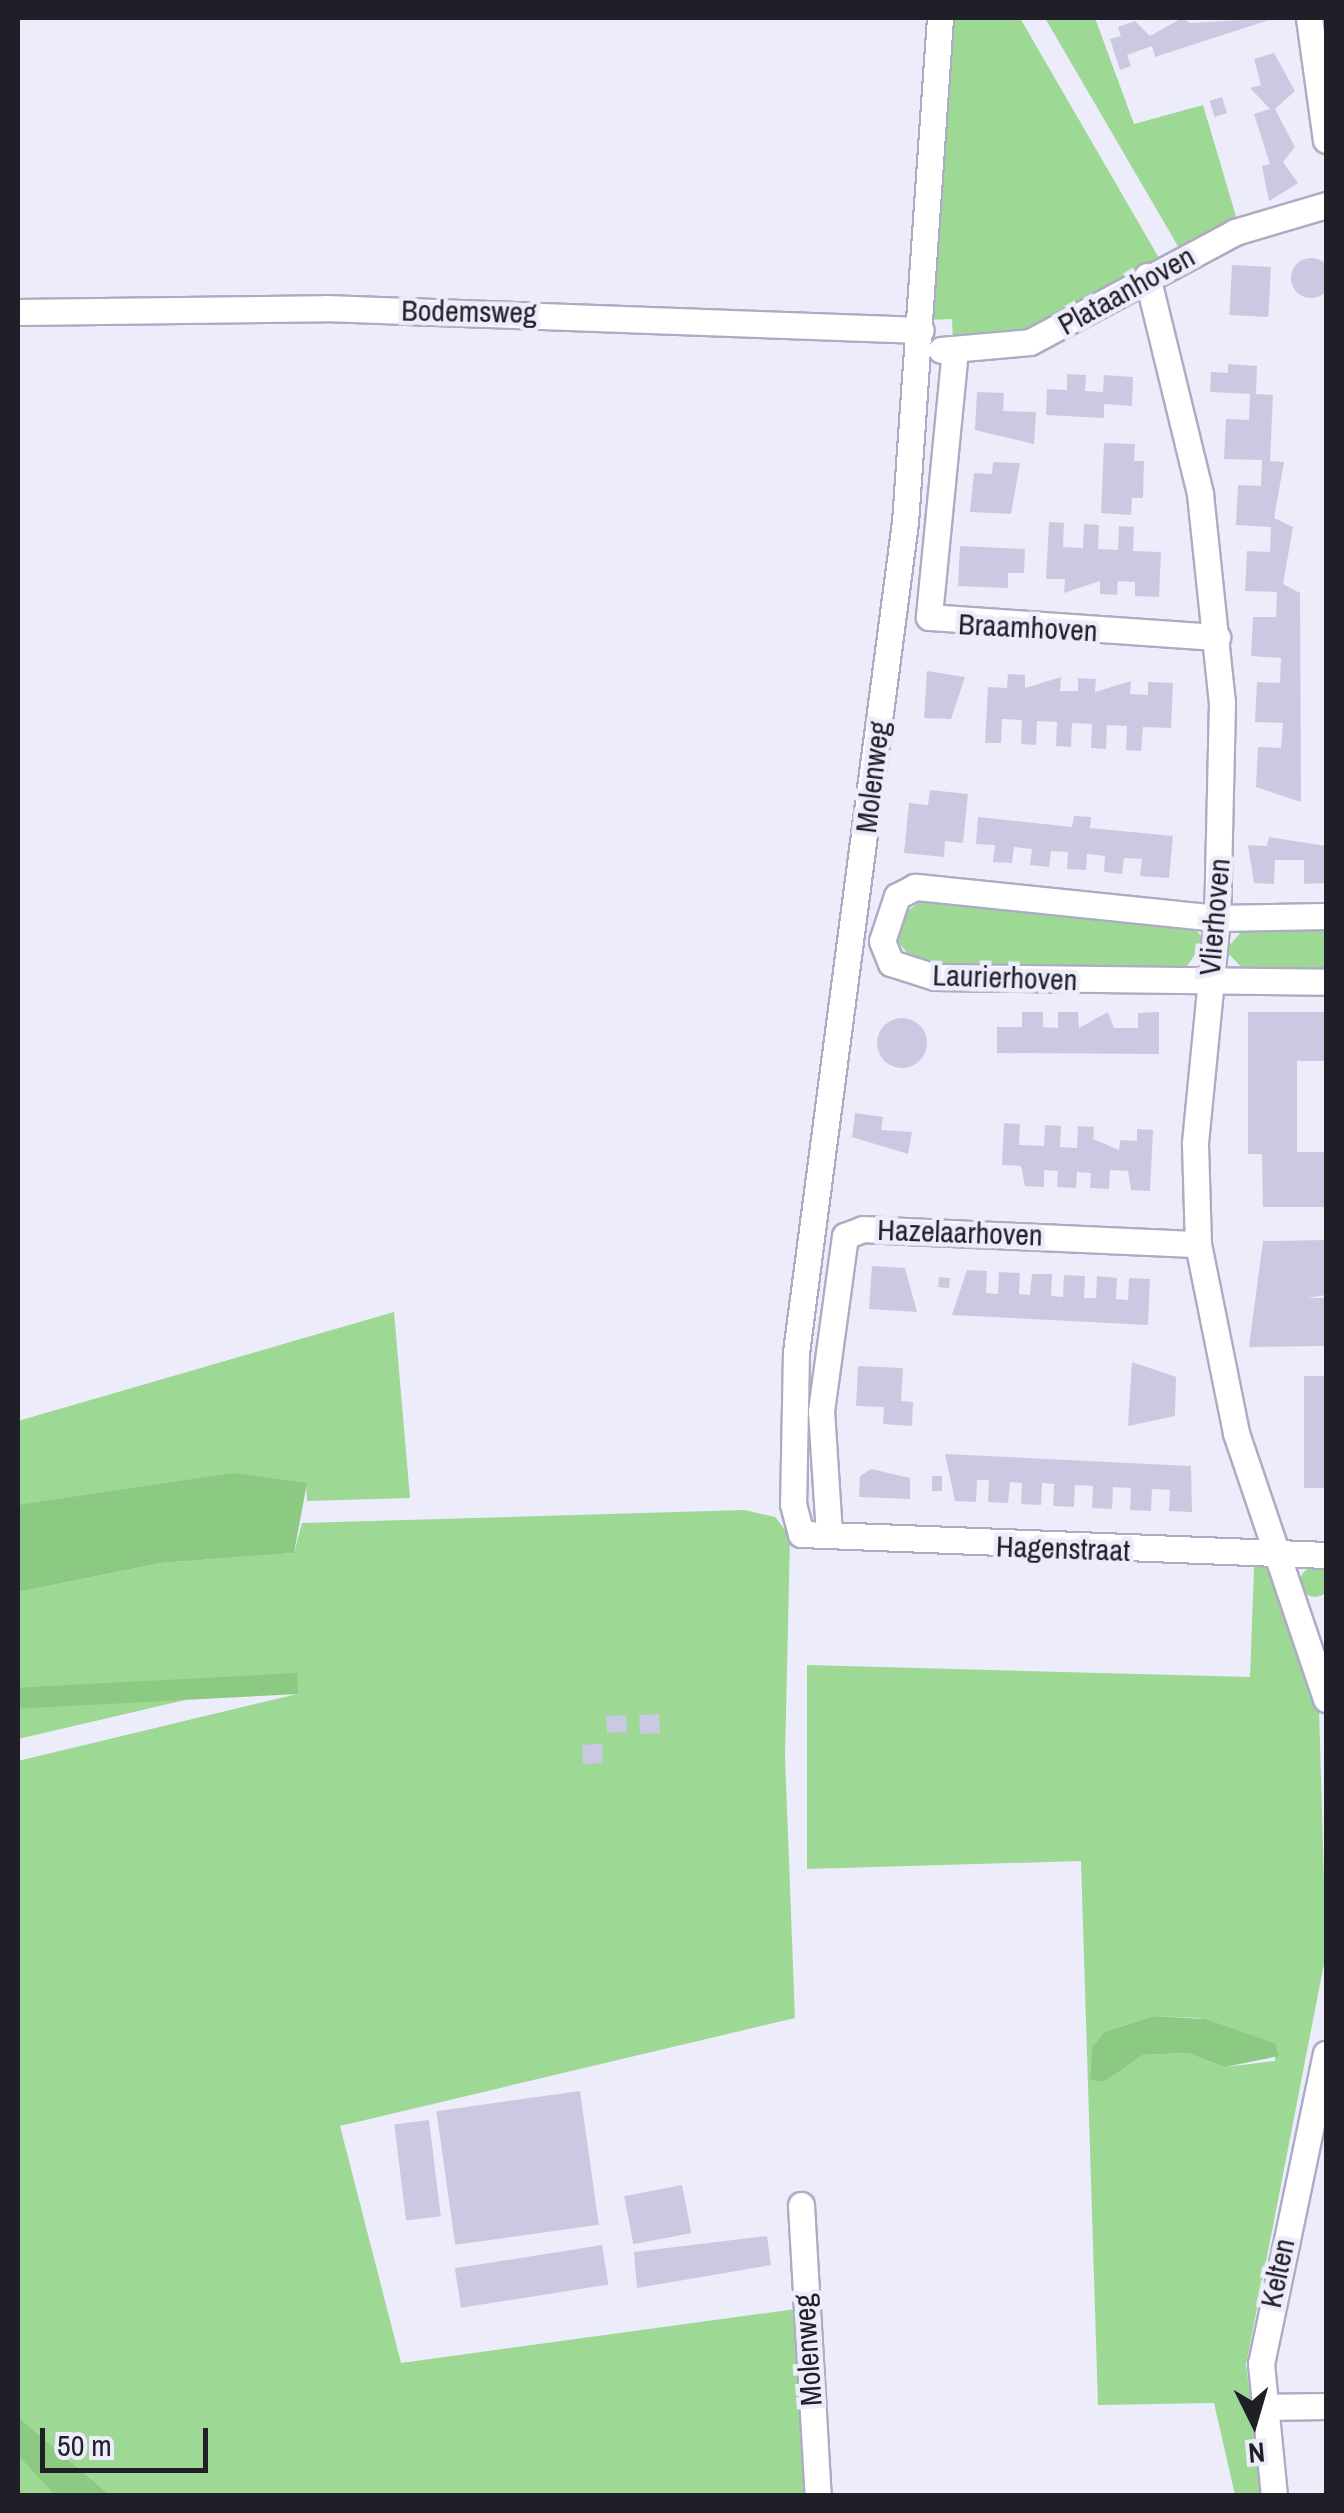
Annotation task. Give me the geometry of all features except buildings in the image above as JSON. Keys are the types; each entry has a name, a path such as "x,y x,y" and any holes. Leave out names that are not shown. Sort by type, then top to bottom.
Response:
{"street":[{"name":"Molenweg","path":"801,1534 793,1504 796,1352 921,339 940,18"},
{"path":"1309,18 1326,140"},
{"name":"Plataanhoven","path":"921,339 955,350 1030,342 1235,232 1326,205"},
{"name":"Vlierhoven","path":"1147,276 1200,494 1217,638 1217,918 1208,981 1198,1244 1231,1414 1277,1555"},
{"name":"Bodemsweg","path":"18,312 324,308 921,339"},
{"name":"Braamhoven","path":"955,350 929,617 1217,638"},
{"name":"Laurierhoven","path":"1326,916 1217,918 915,887 884,917 891,963 915,974 1326,982"},
{"name":"Hazelaarhoven","path":"828,1534 821,1411 845,1236 863,1229 1198,1244"},
{"name":"Hagenstraat","path":"801,1534 1326,1555"},
{"path":"1277,1555 1326,1699"},
{"name":"Kelten","path":"1274,2496 1260,2406 1267,2320 1317,2138 1326,2054"},
{"name":"Molenweg","path":"801,2204 818,2496"},
{"path":"1260,2406 1326,2406"}],"green space":[{"path":"952,18 1020,18 1159,258 1036,331 953,341 952,319 928,320"},
{"path":"1045,18 1095,18 1134,124 1203,105 1238,223 1179,248"},
{"path":"924,899 1189,923 1205,940 1185,969 918,967 893,935 896,919"},
{"path":"1326,926 1326,971 1245,971 1225,950 1246,927"},
{"path":"394,1312 410,1498 307,1501 306,1483 18,1505 18,1421"},
{"path":"233,1473 307,1483 294,1553 161,1563 18,1592 18,1505"},
{"path":"744,1510 775,1517 790,1536 785,1757 795,2018 340,2126 401,2363 796,2309 808,2495 110,2495 18,2417 18,1761 297,1694 297,1674 18,1739 18,1592 161,1563 294,1553 302,1523"},
{"path":"1254,1567 1266,1567 1319,1708 1326,1953 1246,2365 1264,2495 1235,2495 1214,2403 1098,2405 1081,1861 807,1869 807,1665 1250,1677","holes":["1154,2016 1199,2018 1275,2043 1275,2061 1225,2067 1187,2053 1143,2055 1104,2082 1090,2080 1092,2047 1104,2032"]},
{"path":"1315,1567 1326,1571 1330,1582 1326,1593 1315,1597 1304,1593 1300,1582 1304,1571"},
{"path":"297,1673 298,1694 18,1709 18,1688"},
{"path":"1154,2016 1205,2019 1275,2043 1279,2056 1225,2067 1187,2053 1143,2055 1104,2082 1090,2080 1092,2047 1104,2032"},
{"path":"18,2417 110,2495 55,2495 18,2455"},
{"path":"18,2455 40,2472 55,2495 18,2495"}]}
